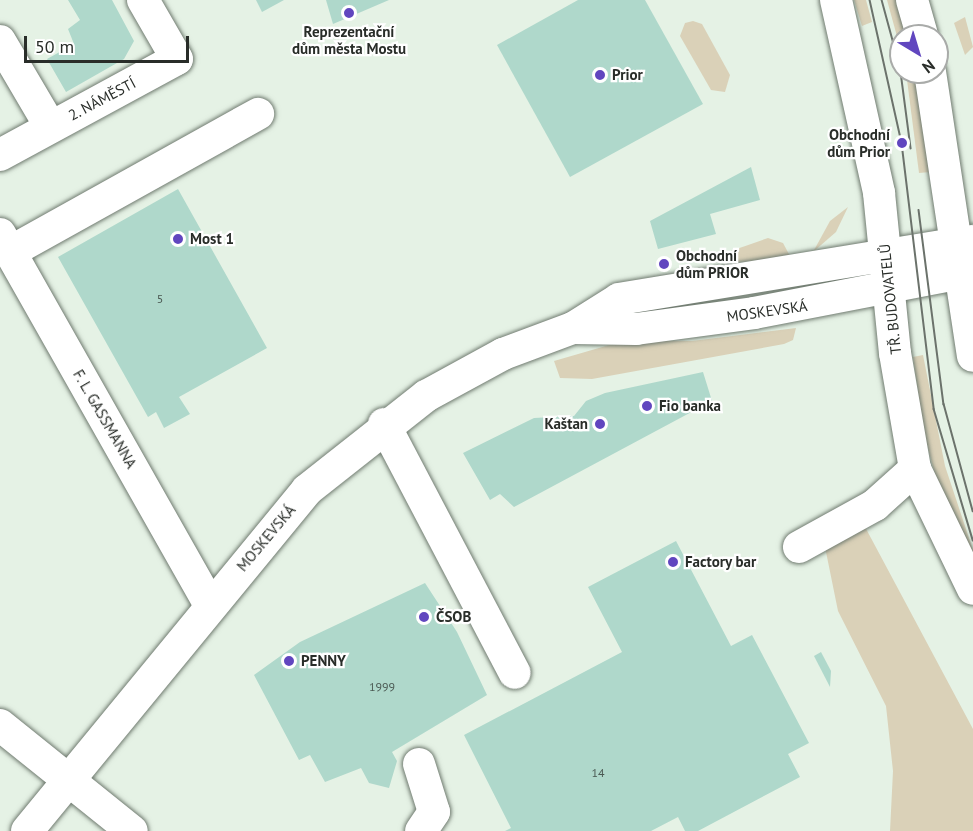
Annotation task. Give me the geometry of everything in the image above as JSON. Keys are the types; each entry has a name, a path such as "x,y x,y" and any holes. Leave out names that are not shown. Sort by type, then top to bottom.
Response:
{"street":[{"name":"2. NÁMĚSTÍ","path":"0,155 177,59 143,0"},
{"name":"TŘ. BUDOVATELŮ","path":"836,0 879,197 894,342 915,469 973,589"},
{"path":"912,0 919,24"},
{"path":"0,41 50,126"},
{"path":"932,84 948,194 963,242 972,336"},
{"path":"5,243 258,114"},
{"path":"948,194 973,218"},
{"path":"834,263 859,235 879,197"},
{"name":"MOSKEVSKÁ","path":"27,831 70,781 209,604 307,490 384,424 495,359 573,328 619,299 963,242"},
{"name":"F. L. GASSMANNA","path":"5,243 209,604"},
{"name":"MOSKEVSKÁ","path":"573,328 636,329 829,301 966,272"},
{"path":"829,301 867,314 894,342"},
{"path":"384,424 515,673"},
{"path":"798,547 875,505 915,469"},
{"path":"0,725 132,831"},
{"path":"418,764 434,812 421,831"}],"shaded area":[{"path":"854,0 866,0 872,22 862,26"},
{"path":"887,0 896,0 904,24 894,24"},
{"path":"965,17 973,47 965,55 954,23"},
{"path":"693,21 702,24 730,75 725,92 711,90 680,36 685,23"},
{"path":"908,84 916,84 930,172 919,173"},
{"path":"848,207 836,232 813,252 830,221"},
{"path":"768,238 783,243 791,258 724,263 728,252"},
{"path":"796,328 793,340 784,344 592,379 560,378 554,361 623,341 692,341"},
{"path":"923,355 945,466 973,550 973,578 942,501 924,433 913,357"},
{"path":"864,525 973,729 973,831 890,831 893,771 886,706 838,611 825,547"}],"building":[{"path":"68,0 112,0 134,41 124,59 66,92 47,59 74,44 68,29 80,20"},
{"name":"Reprezentační dům města Mostu","path":"256,0 284,0 262,12"},
{"name":"Reprezentační dům města Mostu","path":"326,0 389,0 333,24"},
{"name":"Prior","path":"578,0 645,0 703,104 570,177 497,45"},
{"path":"751,167 760,200 710,214 716,234 658,249 650,221"},
{"path":"178,189 267,348 179,397 190,414 164,428 156,412 148,417 58,257"},
{"path":"703,372 712,401 514,507 500,494 490,500 463,453 534,418 574,416 586,401 605,393"},
{"path":"676,541 731,646 752,635 809,743 788,754 800,777 698,831 685,831 678,817 651,831 505,831 511,828 464,735 622,652 588,587"},
{"path":"425,583 457,632 487,695 392,752 397,761 389,788 369,783 361,768 325,782 310,755 299,760 254,675 300,642"},
{"path":"821,652 831,671 830,687 814,656"}],"tram line":[{"path":"870,0 902,143 934,409 973,540"},
{"path":"882,0 889,26"},
{"path":"903,84 911,148"},
{"path":"919,210 944,404 973,511"}],"place":[{"name":"Reprezentační dům města Mostu","path":"349,13"},
{"name":"Prior","path":"600,75"},
{"name":"Obchodní dům Prior","path":"902,143"},
{"name":"Most 1","path":"178,239"},
{"name":"Obchodní dům PRIOR","path":"664,264"},
{"name":"Fio banka","path":"647,406"},
{"name":"Kaštan","path":"600,424"},
{"name":"Factory bar","path":"673,562"},
{"name":"ČSOB","path":"424,617"},
{"name":"PENNY","path":"289,661"}]}
